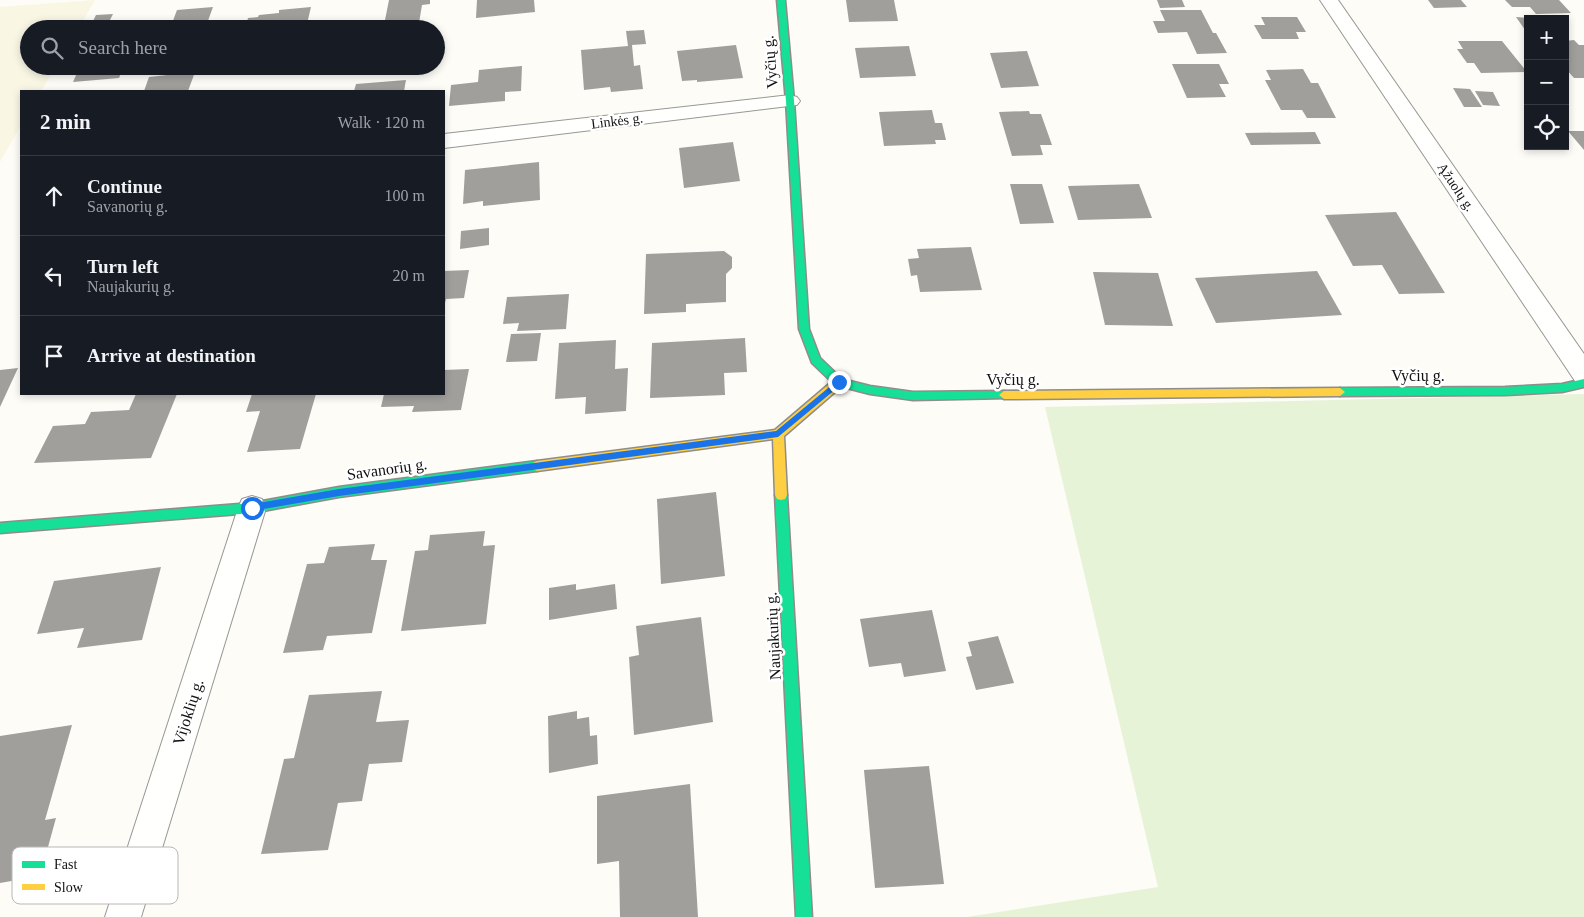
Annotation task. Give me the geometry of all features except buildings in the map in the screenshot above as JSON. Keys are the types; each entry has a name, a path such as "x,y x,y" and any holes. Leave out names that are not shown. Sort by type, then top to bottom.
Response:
{"street":[{"name":"Vyčių g.","path":"781,0 790,101 804,329 816,360 839,382 870,390 913,396 1505,391 1562,388 1584,383"},
{"name":"Ąžuolų g.","path":"1329,0 1584,374"},
{"name":"Linkės g.","path":"445,141 790,101"},
{"path":"778,434 839,382"},
{"name":"Savanorių g.","path":"0,528 252,508 339,492 778,434"},
{"name":"Naujakurių g.","path":"778,434 804,917"},
{"name":"Vijoklių g.","path":"145,847 252,508"},
{"name":"Vijoklių g.","path":"123,917 127,904"}],"shaded area":[{"path":"95,0 83,20 20,20 20,75 51,75 42,90 20,90 20,127 0,162 0,7"}],"green space":[{"path":"1584,394 1584,917 967,917 1158,887 1045,407"}],"traffic: fast":[{"path":"781,0 790,101 804,329 816,360 839,382 870,390 913,396 1004,395"},
{"path":"1340,392 1505,391 1562,388 1584,383"},
{"path":"0,528 252,508 339,492 537,466"},
{"path":"781,495 804,917"}],"traffic: slow":[{"path":"781,495 778,434 839,382"},
{"path":"1004,395 1340,392"},
{"path":"537,466 778,434"}],"route":[{"path":"252,508 339,492 778,434 839,382"}]}
